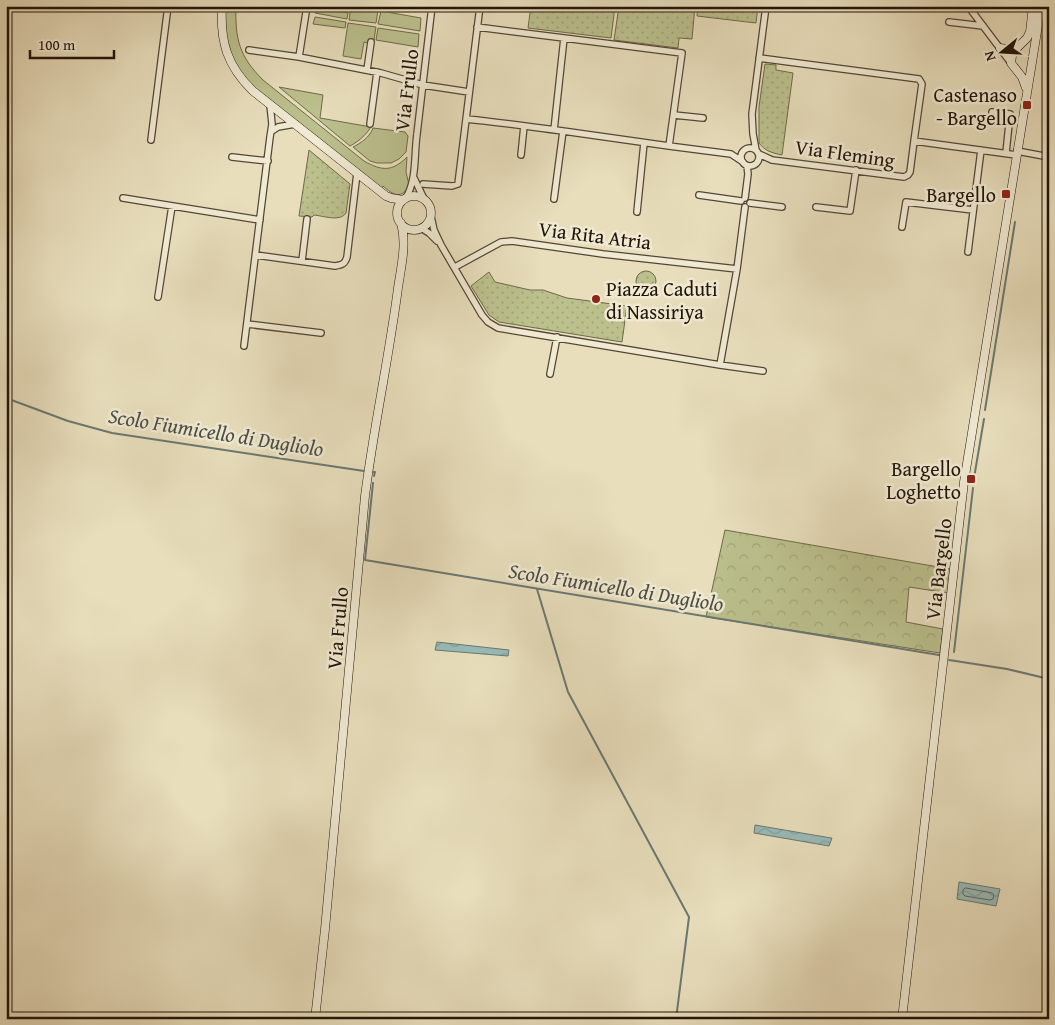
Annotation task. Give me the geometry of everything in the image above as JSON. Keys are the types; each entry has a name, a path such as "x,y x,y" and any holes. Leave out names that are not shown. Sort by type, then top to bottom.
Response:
{"street":[{"path":"151,140 168,6"},
{"path":"222,6 221,25 225,48 230,62 243,81 270,105 386,196 398,214 401,223 410,229 419,229 429,233 441,245"},
{"path":"298,57 307,6"},
{"name":"Via Frullo","path":"414,178 415,151 432,6"},
{"path":"423,184 452,186 458,184 480,6"},
{"path":"720,365 737,269 748,174 750,164 760,157 753,134 752,114 766,6"},
{"path":"968,6 1024,80 1026,92"},
{"path":"1000,48 1016,47 1024,42 1030,32 1033,6"},
{"name":"Via Bargello","path":"902,1019 964,485 1026,92 1042,6"},
{"path":"949,22 983,26"},
{"path":"477,27 682,53 669,146"},
{"path":"554,130 564,38"},
{"path":"367,70 371,42"},
{"path":"1011,63 1016,47"},
{"path":"249,50 367,70 423,85 469,92"},
{"path":"759,58 919,79 922,84 914,140 981,150 1049,157"},
{"path":"370,124 377,72"},
{"path":"244,346 270,137 274,127 270,105"},
{"path":"992,112 1010,114 1006,153"},
{"path":"274,127 282,122 283,115"},
{"path":"674,115 703,118"},
{"path":"466,118 731,154 750,164"},
{"path":"274,127 295,124"},
{"path":"521,155 524,126"},
{"path":"554,200 563,131"},
{"path":"750,164 741,156 753,134"},
{"name":"Via Fleming","path":"750,164 772,160 904,177 910,172 914,140"},
{"path":"636,212 644,143"},
{"path":"731,154 751,148 758,152"},
{"path":"968,252 981,150"},
{"name":"Via Fleming","path":"758,152 772,160"},
{"path":"232,157 268,161"},
{"path":"816,207 850,212 856,170"},
{"path":"256,255 335,266 345,263 357,173"},
{"path":"398,214 398,207 405,199 414,178"},
{"path":"414,178 429,205 434,230 441,245 482,314 488,322 498,328 763,371"},
{"path":"698,195 782,207"},
{"path":"386,196 405,199 413,196 424,199"},
{"path":"123,198 260,220"},
{"path":"902,228 906,202 973,210"},
{"path":"158,297 172,206"},
{"path":"404,241 428,223 431,216"},
{"path":"302,262 307,219"},
{"name":"Via Frullo","path":"315,1019 365,496 391,336 404,241 401,223"},
{"name":"Via Rita Atria","path":"455,267 497,244 512,241 603,254 737,269"},
{"path":"247,324 321,333"},
{"path":"550,374 556,337"}],"green space":[{"path":"225,6 236,6 236,28 240,46 249,63 263,80 364,161 376,167 387,168 402,162 407,157 406,172 409,185 403,193 394,194 383,186 382,188 257,90 236,65 232,57 227,40"},
{"path":"351,6 374,6 373,9 378,10 376,23 349,20"},
{"path":"531,6 615,6 611,38 528,28"},
{"path":"619,6 695,6 692,39 679,38 678,48 614,40"},
{"path":"698,6 758,6 756,23 697,16"},
{"path":"316,7 348,13 347,19 315,13"},
{"path":"381,11 421,18 420,31 378,24"},
{"path":"315,17 346,22 345,28 313,24"},
{"path":"348,23 376,27 374,40 369,39 368,43 364,42 361,59 343,56"},
{"path":"378,28 419,34 418,47 376,40"},
{"path":"765,64 776,65 776,70 793,73 782,155 769,151 759,143 759,107"},
{"path":"279,87 323,95 320,118 371,127 362,138 350,146"},
{"path":"373,128 405,132 408,136 406,152 399,159 391,163 370,161 353,147 365,139"},
{"path":"309,150 350,184 346,213 343,216 336,218 314,215 312,217 299,216"},
{"path":"646,271 653,274 656,281 653,288 646,291 639,288 636,281 639,274"},
{"path":"489,272 495,282 530,290 543,290 567,298 627,306 622,342 499,322 489,315 471,286"},
{"path":"725,530 950,569 948,593 909,587 906,622 943,629 940,653 706,617"}],"water":[{"path":"437,642 509,650 508,656 435,650"},
{"path":"755,825 832,838 829,846 754,833"},
{"path":"959,882 1000,889 996,906 957,899"}],"waterway":[{"path":"985,410 1015,222"},
{"name":"Scolo Fiumicello di Dugliolo","path":"6,398 68,421 112,433 364,471"},
{"path":"974,478 984,419"},
{"name":"Scolo Fiumicello di Dugliolo","path":"373,472 375,472 374,476"},
{"name":"Scolo Fiumicello di Dugliolo","path":"373,483 365,560 939,655"},
{"path":"954,652 973,488"},
{"path":"537,589 568,692 689,917 676,1019"},
{"name":"Scolo Fiumicello di Dugliolo","path":"949,660 1007,669 1049,679"}],"place":[{"name":"Castenaso - Bargello","path":"1027,105"},
{"name":"Bargello","path":"1006,194"},
{"name":"Piazza Caduti di Nassiriya","path":"596,299"},
{"name":"Bargello Loghetto","path":"971,479"}]}
